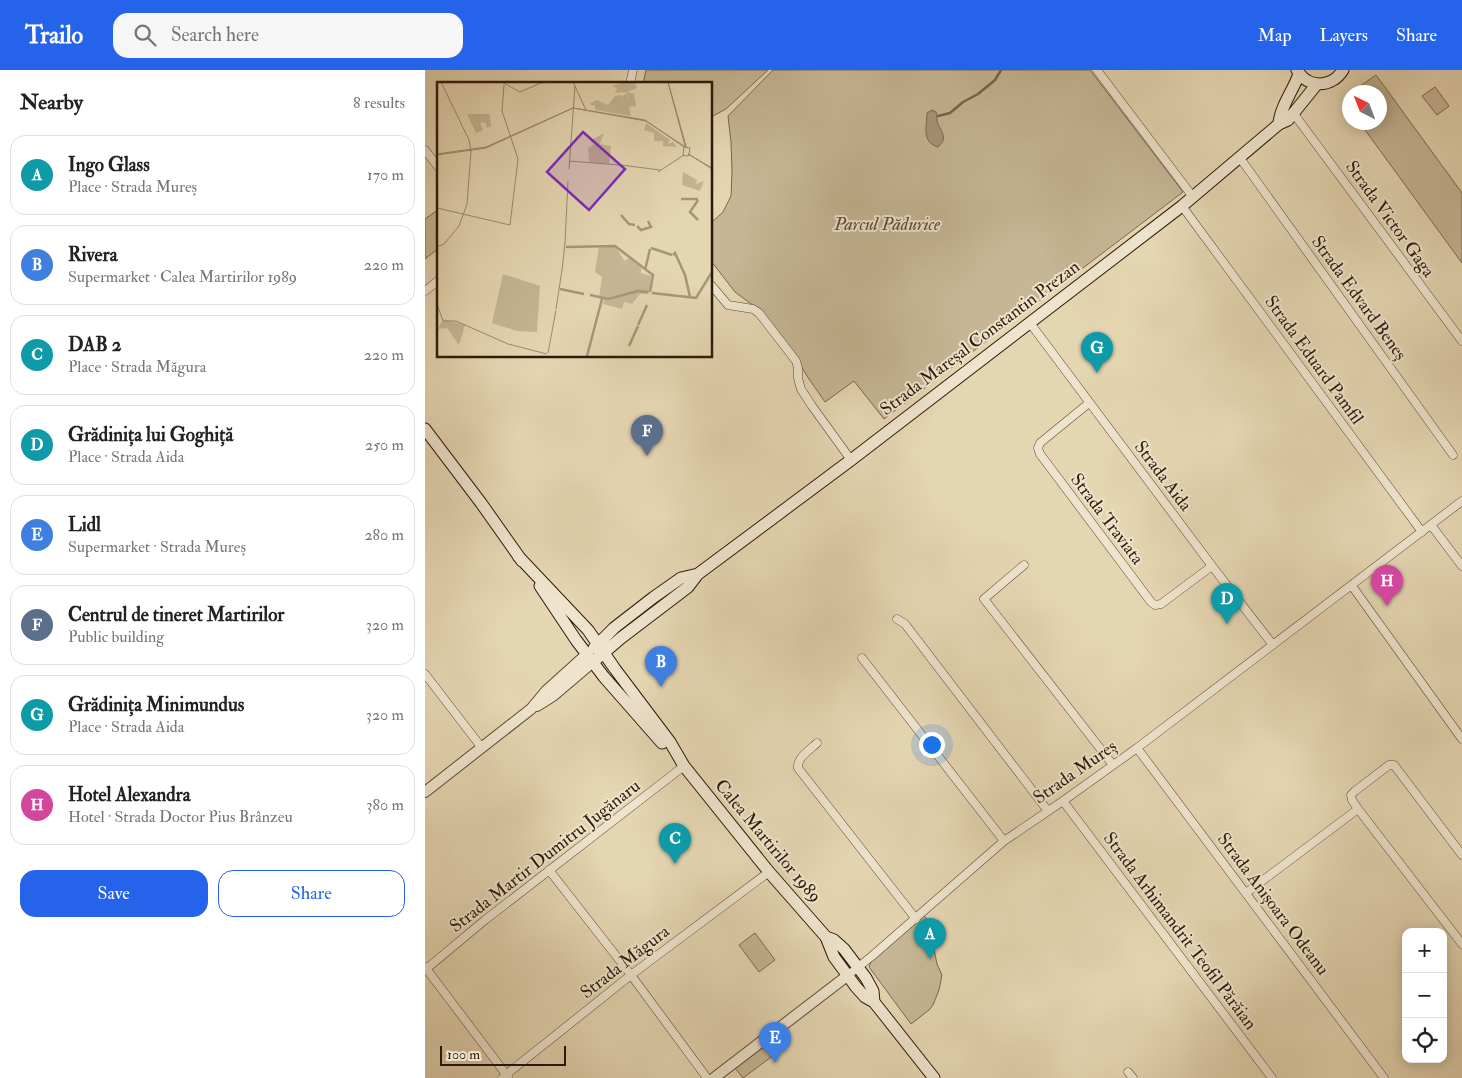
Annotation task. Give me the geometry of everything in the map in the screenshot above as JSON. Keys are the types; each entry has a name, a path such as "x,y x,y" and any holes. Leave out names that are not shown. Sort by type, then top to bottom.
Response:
{"main road":[{"path":"1298,72 1310,82 1317,84 1331,82 1343,70"},
{"name":"Strada Mareșal Constantin Prezan","path":"1279,124 1280,113 1290,96 1298,72"},
{"name":"Strada Mareșal Constantin Prezan","path":"590,658 601,648 637,625 688,587 699,574 1182,206 1279,124 1288,120 1317,84"},
{"name":"Calea Martirilor 1989","path":"425,429 481,502 590,658 667,749 684,766 769,872 826,937 834,957 847,976 865,996 875,1002 934,1078"},
{"name":"Calea Martirilor 1989","path":"518,556 583,624 670,742 684,766"},
{"name":"Calea Martirilor 1989","path":"826,937 835,940 844,948 866,978 873,991 875,1002"}],"street":[{"path":"1097,70 1193,197"},
{"name":"Strada Victor Gaga","path":"1294,114 1462,341"},
{"path":"425,150 437,165"},
{"name":"Strada Edvard Beneș","path":"1240,158 1453,455"},
{"name":"Strada Eduard Pamfil","path":"1182,206 1422,532"},
{"path":"425,291 437,282"},
{"path":"713,287 728,304 753,309 759,314 796,361 801,389 851,460"},
{"name":"Strada Aida","path":"1030,323 1273,645"},
{"name":"Strada Traviata","path":"1089,403 1040,443 1038,448 1040,454 1151,602 1155,605 1161,604 1212,566"},
{"name":"Strada Mureș","path":"714,1078 858,968 1005,841 1113,766 1462,501"},
{"path":"1431,525 1462,566"},
{"path":"1024,565 983,599 1113,766"},
{"path":"1352,586 1462,739"},
{"path":"897,619 905,624 1048,811"},
{"path":"425,792 531,709 553,696 590,658"},
{"path":"862,658 1005,841"},
{"path":"425,674 482,748"},
{"path":"817,743 798,760 798,768 915,919"},
{"name":"Strada Anișoara Odeanu","path":"1137,748 1384,1078"},
{"path":"1462,854 1394,765 1389,765 1351,795 1358,809 1462,944"},
{"name":"Strada Martir Dumitru Jugănaru","path":"425,969 485,920 684,766"},
{"name":"Strada Arhimandrit Teofil Părăian","path":"1063,801 1272,1078"},
{"path":"1246,893 1358,809"},
{"path":"549,870 631,975 707,1078"},
{"name":"Strada Măgura","path":"505,1077 631,975 769,872"},
{"path":"425,969 505,1077"}],"green space":[{"path":"646,70 768,70 726,109 713,116 713,82 643,82"},
{"name":"Parcul Pădurice","path":"773,70 1090,70 1183,192 884,419 854,381 825,402 799,363 758,309 735,292 713,264 713,221 723,212 731,196 731,142 728,116"},
{"path":"1376,75 1383,85 1362,85"},
{"path":"1435,87 1449,106 1437,115 1422,96"},
{"path":"1387,90 1462,193 1462,263 1365,130 1387,130"},
{"path":"437,210 437,250 425,259 425,219"},
{"path":"924,916 928,920 937,964 942,975 933,1005 911,1024 869,967 873,957"},
{"path":"755,933 775,960 759,972 739,945"},
{"path":"769,1041 778,1052 743,1078 735,1068"}],"shaded area":[{"path":"932,110 936,112 937,123 943,136 943,141 938,147 929,141 926,133 927,113"}],"waterway":[{"path":"938,116 950,113 963,102 978,94 995,80 1001,70"}],"place":[{"name":"Grădinița Minimundus","path":"1097,373"},
{"name":"Centrul de tineret Martirilor","path":"647,456"},
{"name":"Hotel Alexandra","path":"1387,606"},
{"name":"Grădinița lui Goghiță","path":"1227,624"},
{"name":"Rivera","path":"661,687"},
{"name":"DAB 2","path":"675,864"},
{"name":"Ingo Glass","path":"930,959"},
{"name":"Lidl","path":"775,1063"}]}
